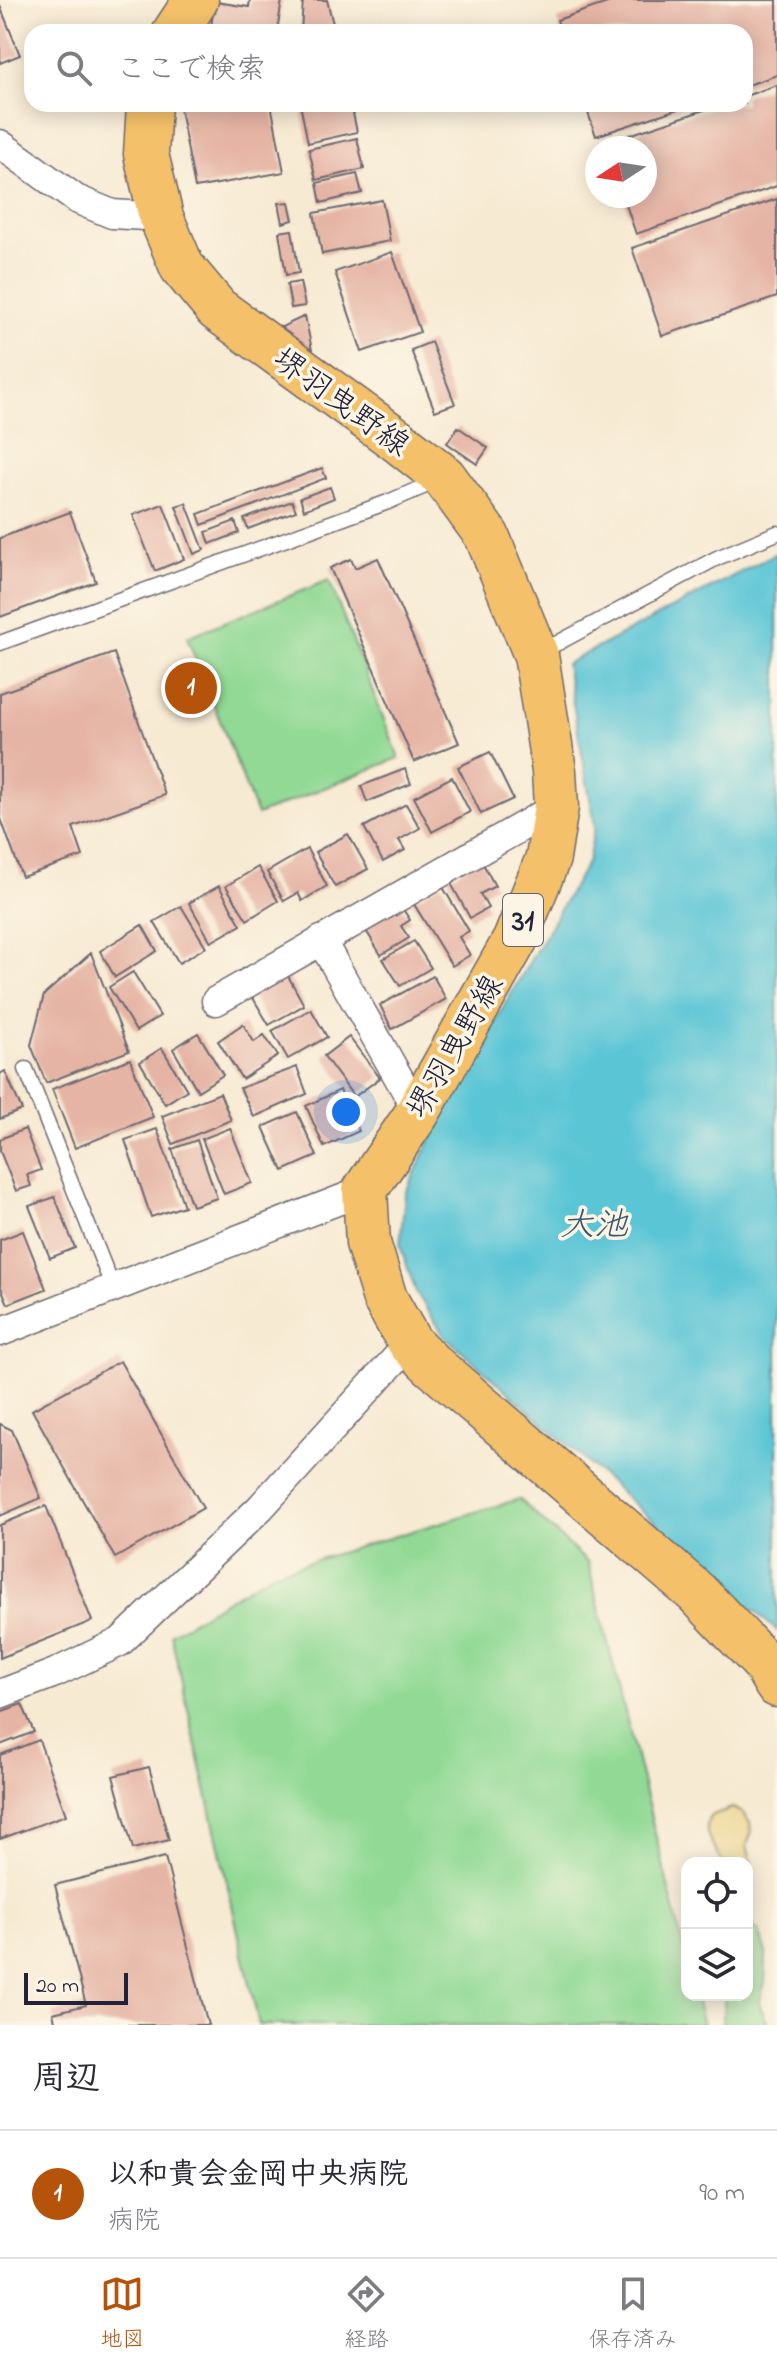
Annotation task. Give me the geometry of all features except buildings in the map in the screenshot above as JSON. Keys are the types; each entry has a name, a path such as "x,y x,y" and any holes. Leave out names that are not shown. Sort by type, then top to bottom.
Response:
{"main road":[{"path":"180,24 196,0"},
{"name":"堺羽曳野線","path":"149,112 146,154 161,217 182,267 217,309 444,477 487,536 536,655 554,771 556,807 548,858 515,940 418,1112 365,1190"},
{"path":"365,1190 368,1243 385,1299 410,1343 697,1593 764,1663 777,1685"}],"street":[{"path":"0,144 76,199 112,214 161,217"},
{"path":"216,1001 556,807"},
{"path":"321,940 418,1112"},
{"path":"0,1332 365,1190"},
{"path":"0,1694 55,1673 120,1642 260,1508 410,1343"}],"lane":[{"path":"0,643 388,502 444,477"},
{"path":"536,655 717,558 777,533"},
{"path":"26,1069 113,1288"}],"green space":[{"path":"329,580 399,758 257,815 187,637"},
{"path":"519,1499 588,1563 681,1938 681,2001 697,2001 703,2025 259,2025 171,1634 272,1573"},
{"path":"753,1926 759,1931 766,1953 765,1982 759,2003 768,2025 722,2025 724,2001 753,2001"}],"sand":[{"path":"732,1808 743,1813 750,1823 751,1834 747,1846 750,1857 719,1857 708,1836 710,1816"}],"water":[{"name":"大池","path":"777,553 777,1631 444,1335 416,1292 400,1245 405,1194 446,1106 588,861 595,826 566,664"}],"place":[{"name":"以和貴会金岡中央病院","path":"191,688"}]}
